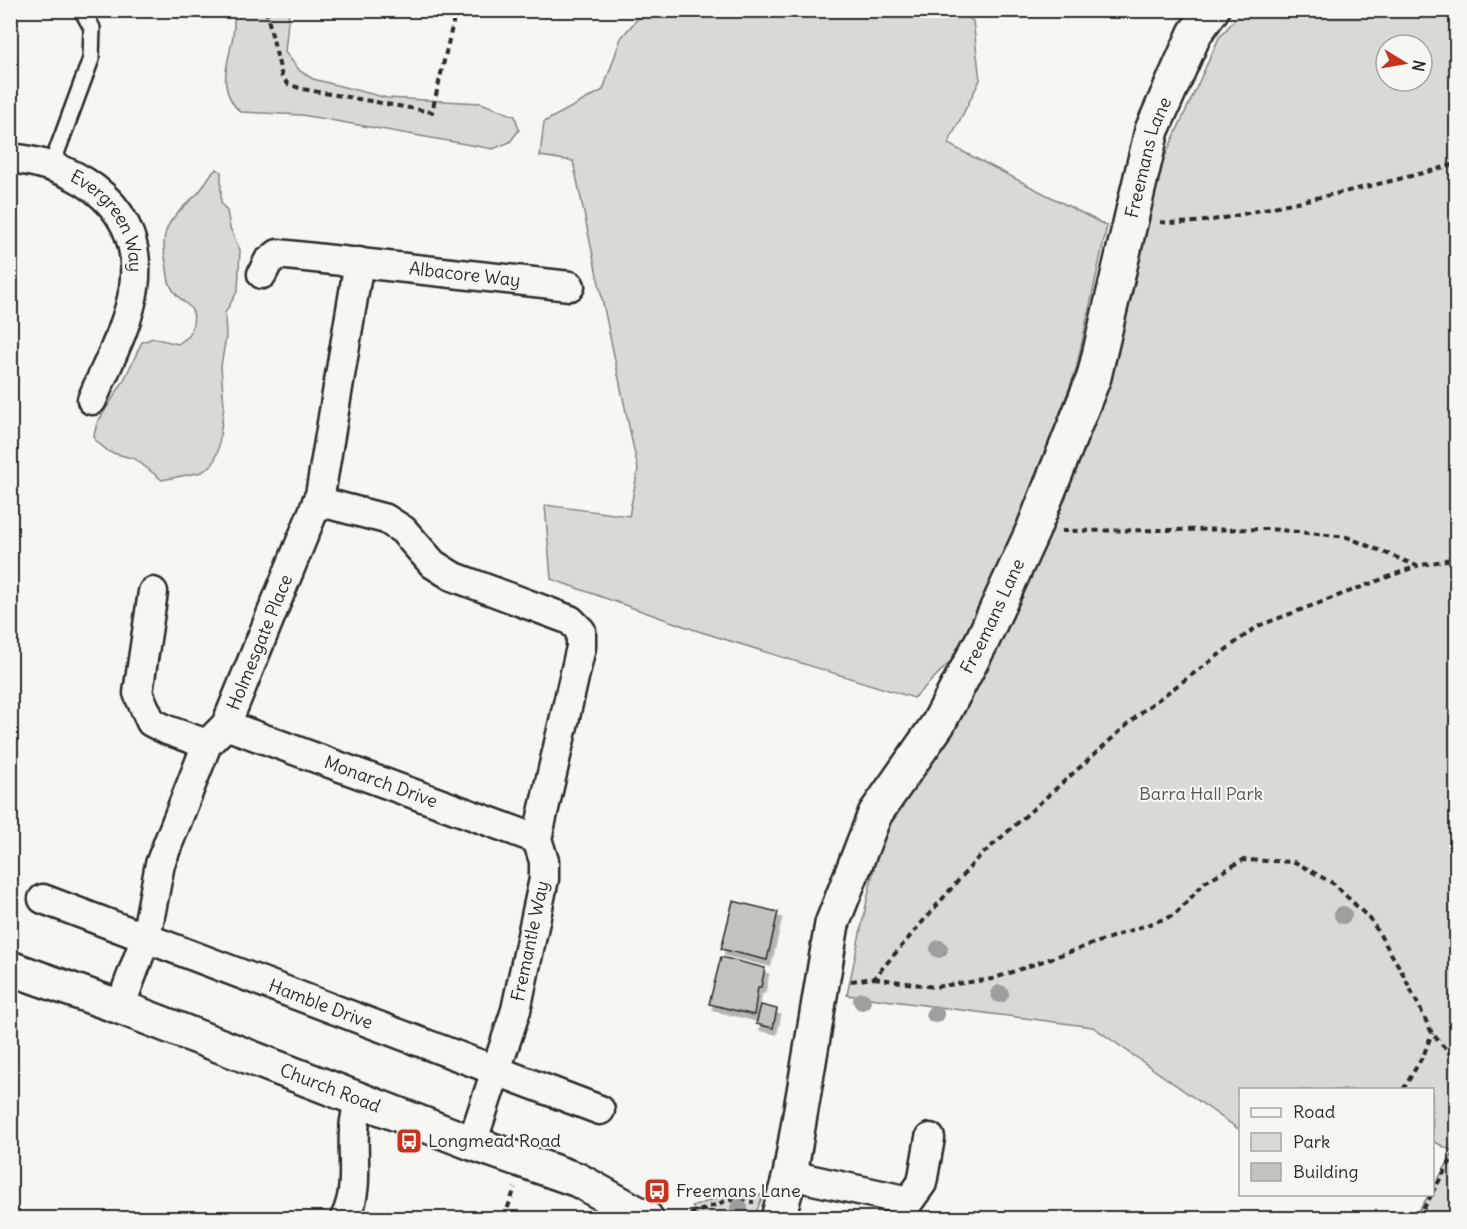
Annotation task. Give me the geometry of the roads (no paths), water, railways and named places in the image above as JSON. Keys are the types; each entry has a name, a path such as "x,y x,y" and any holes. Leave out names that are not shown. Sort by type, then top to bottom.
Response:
{"street":[{"name":"Freemans Lane","path":"778,1218 790,1175 832,924 875,814 938,724 983,639 1033,530 1094,377 1152,130 1194,33 1212,10"},
{"name":"Evergreen Way","path":"10,158 51,167 78,177 109,200 125,223 132,245 135,274 132,300 92,400"},
{"name":"Albacore Way","path":"262,274 268,262 278,254 570,286"},
{"name":"Holmesgate Place","path":"120,1007 146,938 160,864 317,501 359,262"},
{"name":"Fremantle Way","path":"317,501 386,519 403,530 433,564 452,576 570,620 582,631 581,647 537,839 544,861 544,879 516,1010 498,1071 472,1143"},
{"name":"Monarch Drive","path":"153,592 138,693 151,722 167,730 216,734 537,839"},
{"name":"Hamble Drive","path":"43,899 600,1110"},
{"name":"Church Road","path":"10,968 120,1007 472,1143 578,1180 646,1218"},
{"path":"345,1218 353,1186 352,1127 360,1101"},
{"path":"790,1175 909,1201 922,1183 930,1138"}],"lane":[{"path":"51,167 91,59 92,28 82,10"}],"place":[{"name":"Longmead Road","path":"409,1141"},
{"name":"Freemans Lane","path":"657,1191"}],"park label":[{"name":"Barra Hall Park","path":"1201,794"}]}
